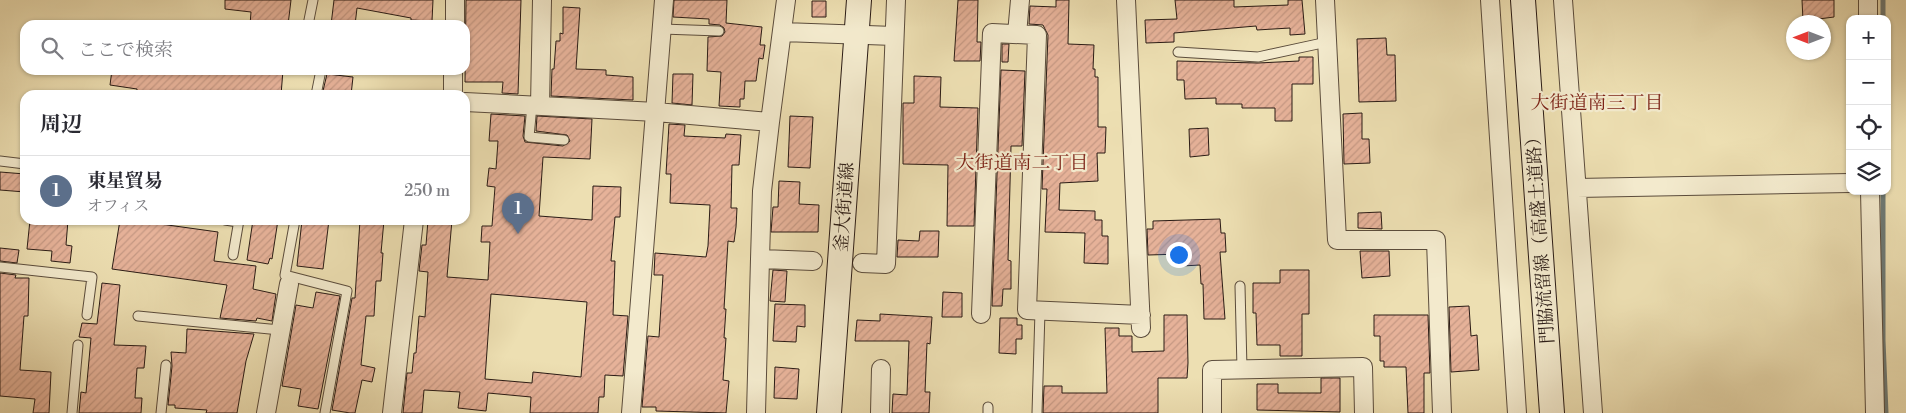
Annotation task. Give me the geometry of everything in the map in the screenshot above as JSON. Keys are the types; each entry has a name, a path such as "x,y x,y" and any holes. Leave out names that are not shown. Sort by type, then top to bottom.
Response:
{"street":[{"path":"454,20 455,0"},
{"path":"536,105 542,0"},
{"path":"631,413 664,0"},
{"path":"756,413 762,191 786,0"},
{"name":"釜大街道線","path":"829,413 859,0"},
{"path":"862,263 886,264 896,0"},
{"path":"1017,34 1020,0"},
{"path":"981,314 992,34 1017,34 1037,35 1027,310 1141,321 1126,0"},
{"path":"1325,0 1337,240 1436,240 1442,413"},
{"path":"1490,0 1517,413"},
{"name":"門脇流留線（高盛土道路）","path":"1523,0 1552,413"},
{"path":"1563,0 1593,413"},
{"path":"1868,0 1868,15"},
{"path":"783,32 856,33 894,36"},
{"path":"453,75 453,90"},
{"path":"470,102 656,112 770,122"},
{"path":"1577,188 1846,184"},
{"path":"1870,195 1875,413"},
{"path":"392,413 413,225"},
{"path":"760,259 813,261"},
{"path":"266,413 289,284"},
{"path":"1212,413 1212,370 1363,367 1364,413"},
{"path":"880,413 881,370"}],"lane":[{"path":"309,20 313,0"},
{"path":"662,29 719,31"},
{"path":"1178,52 1258,57 1328,42"},
{"path":"317,90 319,75"},
{"path":"536,105 529,137 564,140"},
{"path":"0,161 20,163"},
{"path":"233,255 238,225"},
{"path":"294,225 285,275 348,291 325,413"},
{"path":"0,267 92,276 88,315"},
{"path":"1240,286 1242,369"},
{"path":"1036,413 1040,311"},
{"path":"138,316 280,330"},
{"path":"72,413 78,344"},
{"path":"161,413 166,365"}],"building":[{"path":"225,0 291,0 289,20 250,20 251,12 225,9"},
{"path":"334,0 433,0 432,20 411,20 411,18 357,8 356,20 332,20"},
{"path":"466,0 521,0 518,94 502,93 503,82 465,82 465,75 470,75 470,20 466,20"},
{"path":"674,0 727,0 726,23 762,27 760,45 765,45 763,59 759,58 756,81 745,81 744,99 740,99 740,107 719,106 721,72 707,71 708,37 722,36 725,32 724,28 720,25 709,24 709,19 673,17"},
{"path":"958,0 978,0 977,42 981,42 980,61 954,61"},
{"path":"1056,0 1069,0 1068,44 1094,45 1093,69 1095,69 1095,77 1098,77 1098,127 1106,127 1105,153 1097,153 1098,181 1060,183 1059,210 1095,211 1095,220 1102,220 1102,236 1108,236 1108,264 1084,263 1085,233 1045,232 1047,189 1042,189 1048,35 1043,25 1029,24 1030,6 1056,7"},
{"path":"1175,0 1234,0 1234,7 1288,5 1288,0 1302,0 1305,34 1290,35 1290,28 1257,30 1256,26 1174,33 1174,42 1146,43 1145,20 1177,19"},
{"path":"1802,0 1834,0 1834,17 1831,17 1831,15 1803,15"},
{"path":"812,1 826,1 826,17 812,17"},
{"path":"563,7 580,8 576,69 606,70 606,75 633,77 633,100 551,96 556,41 560,41 560,33 563,34"},
{"path":"1386,38 1387,55 1395,55 1396,101 1359,102 1357,39"},
{"path":"1002,44 1009,44 1008,62 1002,62"},
{"path":"1299,57 1313,57 1313,84 1292,84 1292,121 1275,121 1275,108 1242,108 1242,104 1216,104 1216,98 1185,99 1184,80 1177,80 1177,61 1258,63 1299,61"},
{"path":"1001,70 1025,71 1022,146 1011,146 1008,260 1011,261 1011,289 1003,289 1002,306 992,306"},
{"path":"673,74 693,74 692,105 672,103"},
{"path":"111,75 283,75 281,90 137,90 110,85"},
{"path":"327,75 353,77 352,90 323,90"},
{"path":"914,76 941,77 940,107 978,108 974,226 947,226 948,165 903,164 903,103 914,103"},
{"path":"1362,113 1362,139 1369,139 1370,163 1344,164 1343,114"},
{"path":"491,114 525,116 523,136 525,142 563,146 570,141 567,135 536,131 537,116 592,119 590,159 543,157 539,216 592,220 593,186 621,187 620,217 615,217 611,261 615,261 613,315 628,316 623,376 605,375 604,397 599,397 598,413 530,413 531,397 488,393 486,411 458,408 460,392 424,390 422,413 403,413 407,373 412,373 414,353 416,353 419,316 425,317 428,272 419,271 422,245 426,245 428,225 452,225 447,277 488,280 490,242 481,242 482,226 492,226 495,187 487,186 489,168 496,169 498,141 489,141","holes":["491,294 587,302 581,377 533,372 532,383 485,379"]},
{"path":"790,116 813,117 810,168 788,167"},
{"path":"669,124 685,125 684,136 725,138 726,134 741,135 739,165 732,165 731,208 737,208 736,227 734,242 728,241 724,309 726,309 724,338 726,338 723,380 729,381 726,413 656,411 656,407 642,407 648,336 659,337 663,275 654,275 655,253 706,257 708,246 710,205 670,203 671,174 666,174"},
{"path":"1208,128 1209,155 1190,157 1189,129"},
{"path":"0,172 20,174 20,192 0,190"},
{"path":"779,181 800,182 799,204 819,205 818,232 771,232 773,207 778,207"},
{"path":"1381,212 1382,229 1358,228 1358,213"},
{"path":"1220,219 1221,233 1225,233 1226,252 1220,252 1225,319 1204,319 1203,284 1201,284 1200,265 1182,266 1182,254 1148,255 1147,229 1153,229 1153,221"},
{"path":"29,225 68,225 66,245 72,246 70,263 51,261 52,251 27,249"},
{"path":"119,225 168,225 218,232 214,261 256,266 253,289 276,294 272,321 257,318 256,321 220,318 227,285 112,269"},
{"path":"252,225 277,225 272,259 270,258 268,264 247,260"},
{"path":"301,225 328,225 323,269 297,266"},
{"path":"360,225 384,225 381,281 376,281 374,316 366,316 361,365 375,368 372,382 362,380 355,413 350,413 332,410 352,298 355,298"},
{"path":"920,231 939,231 938,257 897,257 898,240 919,241"},
{"path":"0,248 19,250 17,263 0,261"},
{"path":"1360,251 1389,251 1390,276 1362,278"},
{"path":"773,270 787,271 785,302 770,301"},
{"path":"1280,270 1309,270 1309,314 1302,314 1302,356 1280,356 1280,345 1257,345 1256,313 1253,313 1253,283 1280,283"},
{"path":"0,273 16,275 15,278 29,278 28,316 24,316 20,370 51,372 49,413 33,413 35,399 0,396"},
{"path":"102,283 120,285 114,345 146,346 144,368 137,368 135,398 142,398 141,413 79,413 81,392 86,393 91,338 79,337 82,323 97,324"},
{"path":"316,292 340,296 318,409 298,406 301,389 282,386 296,305 313,308"},
{"path":"943,292 962,293 962,317 942,317"},
{"path":"775,304 805,305 805,327 797,326 796,342 773,341"},
{"path":"1469,306 1471,336 1477,335 1479,370 1451,372 1449,307"},
{"path":"880,314 932,317 930,344 927,343 925,392 930,392 929,413 892,413 893,394 907,395 909,341 855,341 857,320 880,321"},
{"path":"1164,315 1187,315 1188,363 1187,378 1158,378 1158,413 1043,413 1044,386 1062,386 1062,393 1107,393 1105,328 1119,328 1119,336 1132,336 1132,352 1164,351"},
{"path":"1374,315 1428,315 1430,373 1424,373 1424,413 1408,413 1406,367 1384,367 1384,361 1380,361 1380,336 1374,336"},
{"path":"1000,318 1017,318 1017,325 1022,325 1022,339 1016,339 1016,354 999,353"},
{"path":"187,329 254,334 246,361 237,413 206,413 207,410 175,408 175,405 168,405 172,366 171,352 186,353"},
{"path":"775,367 799,369 797,399 774,398"},
{"path":"1321,378 1340,378 1340,412 1257,410 1257,384 1278,384 1278,393 1321,393"}],"waterway":[{"path":"1883,0 1883,15"},
{"path":"1883,195 1883,340 1886,413"}],"place":[{"name":"東星貿易","path":"518,234"}],"district":[{"name":"大街道南三丁目","path":"1597,102"},
{"name":"大街道南二丁目","path":"1022,162"}]}
